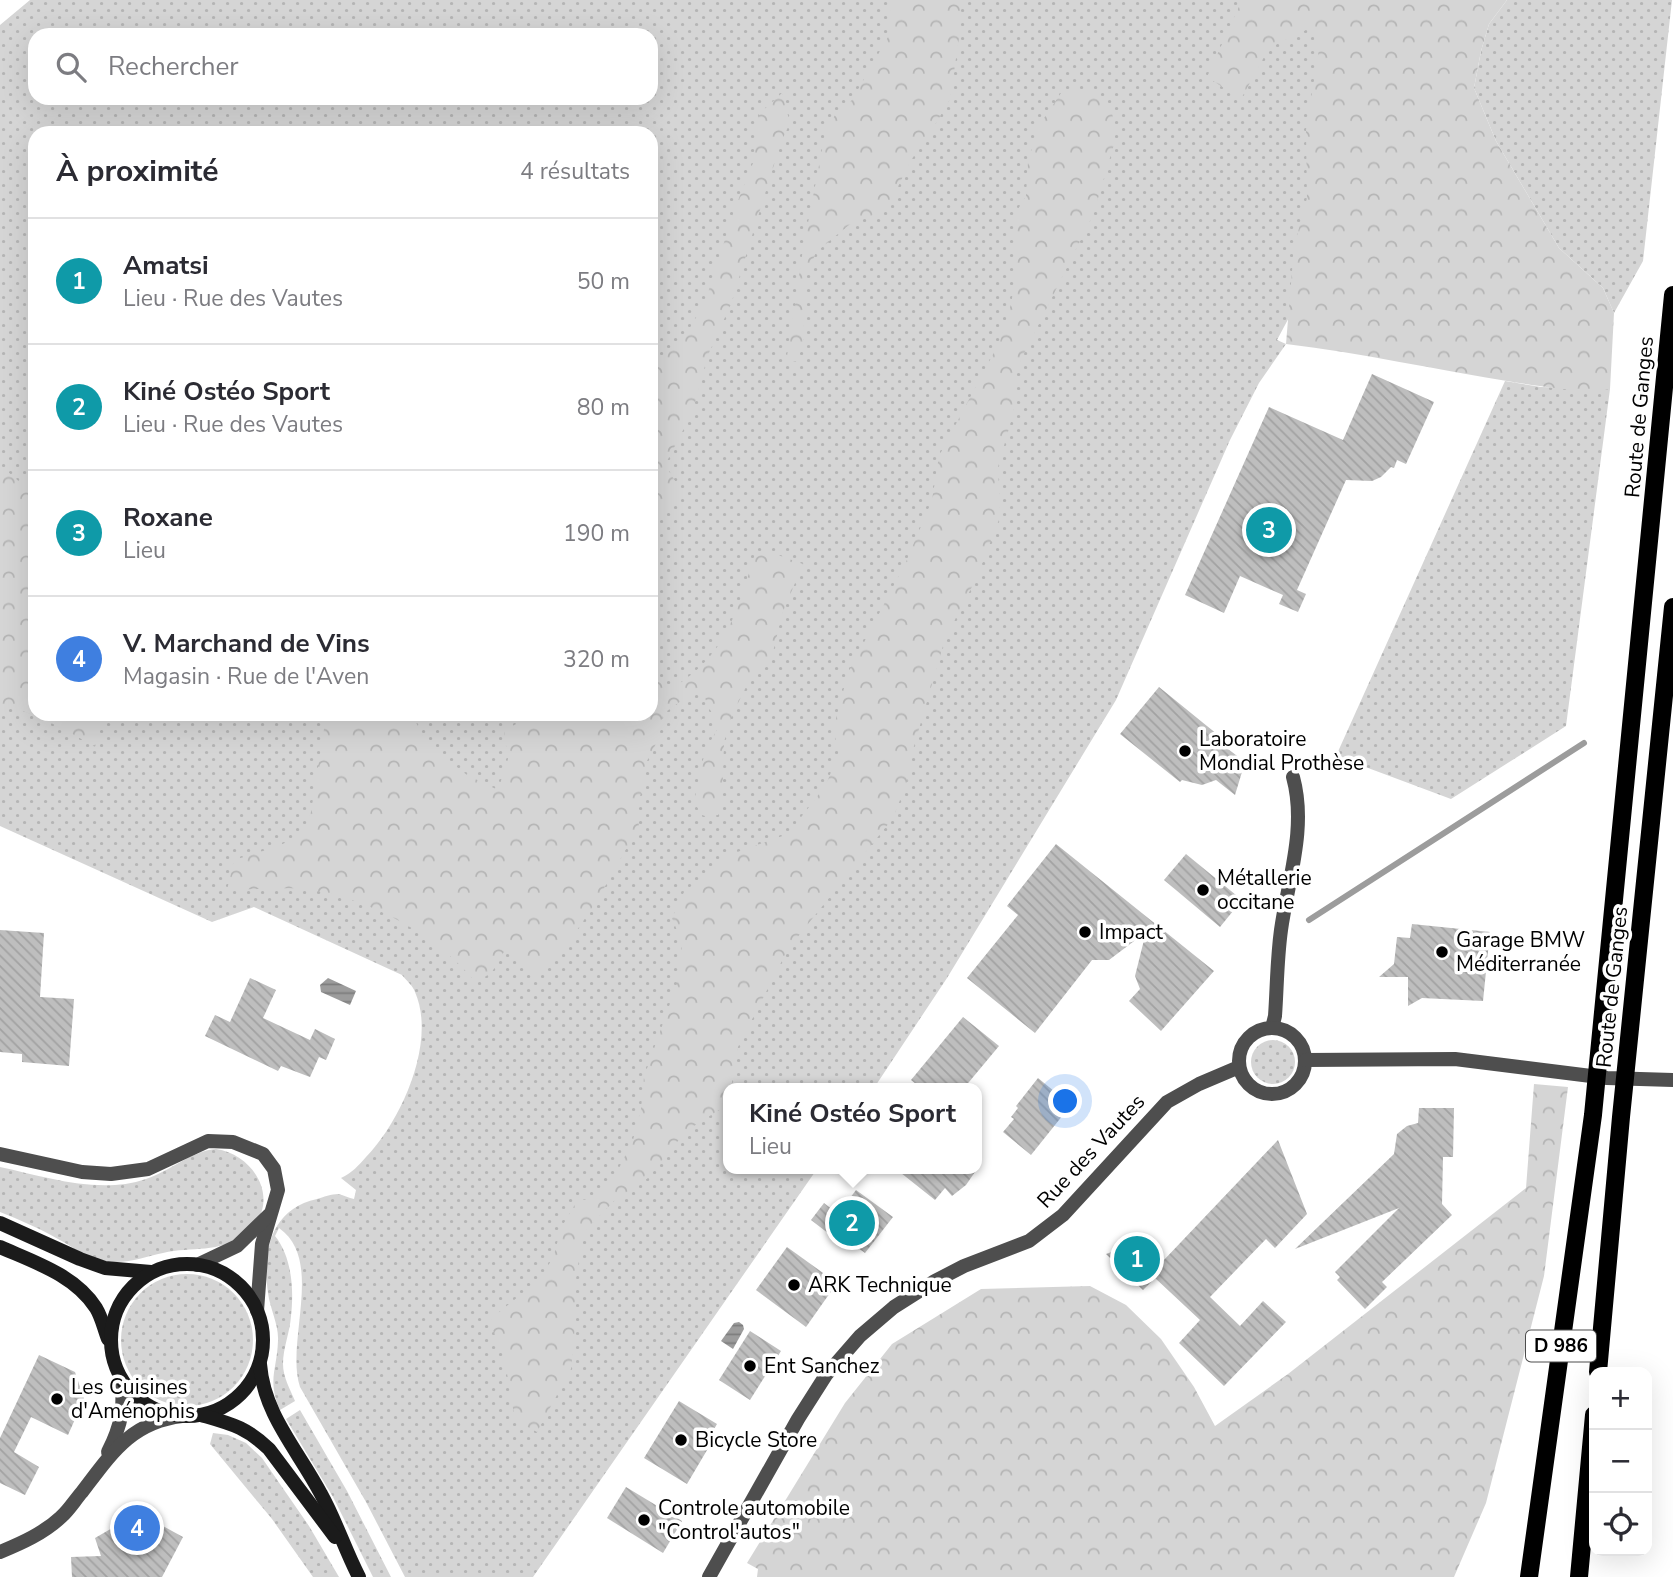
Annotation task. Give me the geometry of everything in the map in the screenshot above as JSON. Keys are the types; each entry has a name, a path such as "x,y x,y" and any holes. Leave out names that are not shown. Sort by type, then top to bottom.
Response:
{"main road":[{"name":"Route de Ganges","path":"1529,1577 1593,1115 1673,295"},
{"name":"Route de Ganges","path":"1598,1367 1673,607"},
{"path":"0,1223 105,1268 151,1272"},
{"path":"0,1247 59,1274 88,1297 100,1315 120,1377 134,1395 152,1408 167,1413 182,1416 201,1415 226,1405 241,1393 253,1378 260,1361 262,1327 251,1299 233,1280 209,1267 170,1266 151,1272 133,1286 117,1308 111,1348"},
{"path":"260,1361 263,1388 275,1419 321,1494 359,1577"},
{"path":"201,1415 242,1427 270,1449 343,1546"},
{"path":"1579,1577 1593,1430"}],"street":[{"path":"1272,1028 1280,933 1298,836 1299,806 1293,777"},
{"path":"1272,1028 1292,1034 1304,1050 1306,1060 1303,1076 1298,1083 1276,1095 1259,1093 1252,1088 1239,1068 1240,1051 1249,1037 1272,1028"},
{"path":"1306,1060 1455,1059 1607,1077 1673,1080"},
{"name":"Rue des Vautes","path":"709,1577 798,1419 826,1376 860,1336 894,1307 935,1281 964,1266 1029,1241 1063,1215 1167,1102 1199,1084 1239,1068"},
{"path":"0,1154 82,1172 111,1174 148,1169 208,1141 233,1142 263,1154 274,1169 278,1189 259,1262 257,1311"},
{"path":"197,1265 237,1246 270,1214"},
{"path":"102,1466 122,1418 123,1392 120,1377"},
{"path":"0,1552 22,1543 63,1517 102,1466 143,1426 182,1416"}],"green space":[{"path":"30,0 1436,0 1316,267 1277,340 1286,344 1259,383 1230,440 1116,700 947,978 877,1083 723,1083 723,1174 814,1174 533,1577 405,1577 366,1502 300,1387 297,1348 302,1281 300,1260 292,1242 279,1228 275,1236 288,1264 292,1295 283,1369 295,1401 280,1410 274,1391 278,1335 266,1277 273,1234 289,1212 301,1204 336,1194 354,1199 356,1190 341,1178 361,1163 379,1142 392,1123 412,1080 422,1034 421,1012 413,988 402,975 254,907 212,922 0,826 0,25"},
{"path":"892,0 961,0 959,38 950,99 911,160 883,211 849,225 816,252 805,280 803,341 798,361 786,363 803,249 825,134 836,113 852,100 888,37"},
{"path":"1242,0 1507,0 1489,24 1474,88 1496,141 1559,248 1603,288 1614,313 1610,389 1588,391 1549,387 1286,344 1294,247 1307,198 1306,130 1319,49 1310,28 1269,48 1241,99 1207,77"},
{"path":"1507,0 1672,0 1643,261 1614,313 1603,288 1559,248 1496,141 1474,88 1489,24"},
{"path":"782,93 790,123 781,142 731,304 708,355 692,413 665,465 684,495 658,513 658,361 684,338 705,302 735,208 753,163 759,114"},
{"path":"1061,93 1090,93 1102,97 1112,110 1115,141 1093,215 1017,368 1013,414 998,467 1000,517 977,577 945,639 912,753 907,782 893,818 788,949 738,1047 732,1083 723,1083 723,1108 686,1131 648,1178 615,1200 583,1233 576,1279 571,1369 537,1432 515,1420 504,1356 492,1328 492,1318 542,1277 554,1255 561,1228 577,1201 594,1198 613,1180 633,1140 641,1109 644,1077 679,978 682,943 672,918 684,892 729,855 788,834 826,785 839,751 833,730 848,673 906,562 932,500 939,456 1000,341 1011,304 1017,268 1015,214 1026,196 1028,162 1038,127"},
{"path":"1505,381 1541,387 1610,389 1566,726 1451,799 1336,756"},
{"path":"0,465 22,484 28,484 28,714 0,705"},
{"path":"755,554 778,555 803,564 782,614 770,665 753,673 733,713 724,742 722,805 718,815 702,815 694,802 705,751 719,726 708,707 704,693 696,690 663,714 659,738 647,761 636,809 639,826 581,924 553,959 536,975 505,950 492,972 476,983 461,966 424,936 381,912 336,895 293,888 227,890 234,860 276,847 302,835 311,812 324,729 329,721 415,721 426,743 467,775 498,790 508,759 504,731 521,721 658,721 658,678 667,691 703,664 726,633 742,596"},
{"path":"46,721 103,721 95,747"},
{"path":"1273,1040 1282,1041 1289,1046 1294,1053 1294,1071 1289,1078 1282,1083 1273,1084 1264,1083 1257,1078 1252,1071 1251,1062 1252,1053 1257,1046 1264,1041"},
{"path":"1534,1084 1568,1087 1544,1276 1486,1503 1454,1577 757,1577 758,1569 747,1563 845,1403 892,1344 981,1289 1090,1286 1126,1305 1161,1339 1194,1387 1215,1426 1288,1374 1526,1188"},
{"path":"216,1149 231,1153 253,1171 263,1196 262,1209 256,1222 245,1234 215,1247 109,1262 90,1256 44,1231 0,1212 0,1167 73,1183 110,1185 146,1179 199,1153"},
{"path":"187,1274 212,1279 233,1294 248,1315 253,1340 248,1365 233,1386 212,1401 187,1406 162,1401 141,1386 126,1365 121,1340 126,1315 141,1294 162,1279"},
{"path":"300,1410 347,1491 391,1577 373,1577 333,1497 286,1419"},
{"path":"213,1433 228,1435 246,1443 262,1458 309,1526 339,1577 313,1577 272,1519 210,1444"}],"shaded area":[{"path":"328,978 356,991 350,1005 321,992 320,985"},
{"path":"739,1322 744,1329 733,1349 721,1341 734,1323"}],"building":[{"path":"1372,374 1434,402 1406,464 1397,460 1394,468 1391,467 1381,477 1372,481 1346,480 1297,590 1306,594 1298,612 1279,604 1283,595 1240,576 1224,613 1185,595 1269,407 1343,440"},
{"name":"Laboratoire Mondial Prothèse","path":"1159,687 1218,735 1215,739 1245,762 1235,795 1216,780 1202,785 1182,780 1180,782 1120,734"},
{"name":"Impact","path":"1056,844 1214,971 1161,1031 1129,1001 1140,989 1135,976 1146,932 1109,960 1092,960 1035,1033 967,978 1018,915 1007,906"},
{"name":"Métallerie occitane","path":"1186,854 1242,900 1220,927 1164,880"},
{"name":"Garage BMW Méditerranée","path":"1412,924 1490,932 1483,1001 1422,998 1408,1006 1408,977 1379,977 1394,964 1397,937 1410,938"},
{"path":"0,930 44,933 40,997 74,999 69,1066 22,1062 22,1054 0,1052"},
{"path":"250,978 276,990 263,1018 310,1040 315,1029 335,1039 326,1060 319,1057 310,1077 281,1066 278,1071 205,1036 215,1015 230,1022"},
{"path":"963,1017 999,1046 968,1083 915,1083 911,1080"},
{"path":"1038,1078 1071,1105 1031,1155 1003,1132 1014,1119 1011,1117 1018,1108 1016,1106"},
{"path":"1419,1108 1454,1108 1453,1157 1443,1157 1442,1204 1452,1215 1382,1282 1387,1287 1365,1309 1337,1280 1340,1277 1335,1272 1399,1208 1295,1249 1394,1154 1397,1134 1407,1126 1418,1123"},
{"path":"1278,1140 1307,1214 1275,1248 1266,1239 1210,1297 1240,1326 1263,1301 1286,1322 1224,1386 1179,1343 1200,1320 1155,1278 1143,1290 1106,1254 1143,1241 1163,1261"},
{"path":"902,1174 974,1174 966,1185 952,1196 945,1188 935,1200"},
{"path":"856,1190 893,1217 865,1253 850,1242 846,1247 811,1220 824,1203 838,1214"},
{"name":"ARK Technique","path":"787,1247 837,1283 806,1327 756,1290"},
{"name":"Ent Sanchez","path":"750,1331 781,1351 750,1400 719,1380"},
{"path":"39,1355 75,1372 84,1399 68,1435 31,1417 14,1452 39,1467 25,1495 0,1483 0,1438"},
{"name":"Bicycle Store","path":"679,1401 717,1424 709,1438 713,1440 687,1484 644,1458"},
{"name":"Controle automobile \"Control'autos\"","path":"626,1487 682,1521 663,1553 607,1518"},
{"path":"141,1514 183,1537 162,1577 72,1577 71,1557 101,1556 95,1538 114,1527 127,1540"}],"waterway":[{"path":"1309,920 1584,743"}],"place":[{"name":"Roxane","path":"1269,530"},
{"name":"Laboratoire Mondial Prothèse","path":"1185,751"},
{"name":"Métallerie occitane","path":"1203,890"},
{"name":"Impact","path":"1085,932"},
{"name":"Garage BMW Méditerranée","path":"1442,952"},
{"name":"Kiné Ostéo Sport","path":"852,1223"},
{"name":"Amatsi","path":"1137,1259"},
{"name":"ARK Technique","path":"794,1285"},
{"name":"Ent Sanchez","path":"750,1366"},
{"name":"Les Cuisines d'Aménophis","path":"57,1399"},
{"name":"Bicycle Store","path":"681,1440"},
{"name":"Controle automobile \"Control'autos\"","path":"644,1520"},
{"name":"V. Marchand de Vins","path":"137,1528"}]}
